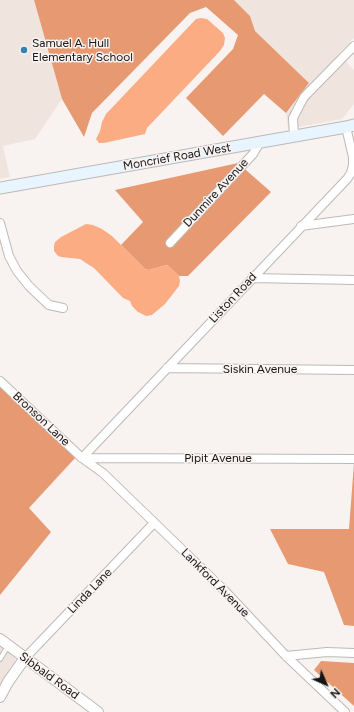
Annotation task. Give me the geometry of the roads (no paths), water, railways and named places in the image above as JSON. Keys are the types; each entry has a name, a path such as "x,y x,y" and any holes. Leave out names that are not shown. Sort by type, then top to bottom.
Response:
{"main road":[{"name":"Moncrief Road West","path":"0,188 350,126"}],"street":[{"path":"294,136 293,118 304,97 354,46"},
{"name":"Liston Road","path":"82,458 347,179 353,166 350,126"},
{"name":"Dunmire Avenue","path":"170,243 253,154 260,142"},
{"path":"301,226 354,219"},
{"path":"0,223 9,256 17,272 49,305 63,308"},
{"path":"252,278 354,280"},
{"name":"Siskin Avenue","path":"167,368 354,370"},
{"name":"Bronson Lane","path":"0,381 82,458"},
{"name":"Pipit Avenue","path":"82,458 354,460"},
{"name":"Lankford Avenue","path":"82,458 103,473 225,592 286,656 345,712"},
{"name":"Linda Lane","path":"25,658 154,523"},
{"name":"Sibbald Road","path":"0,640 98,712"},
{"path":"286,656 328,652 354,653"},
{"path":"0,697 8,682 25,658"}],"lane":[{"path":"0,659 9,646"}],"place":[{"name":"Samuel A. Hull Elementary School","path":"24,50"}]}
